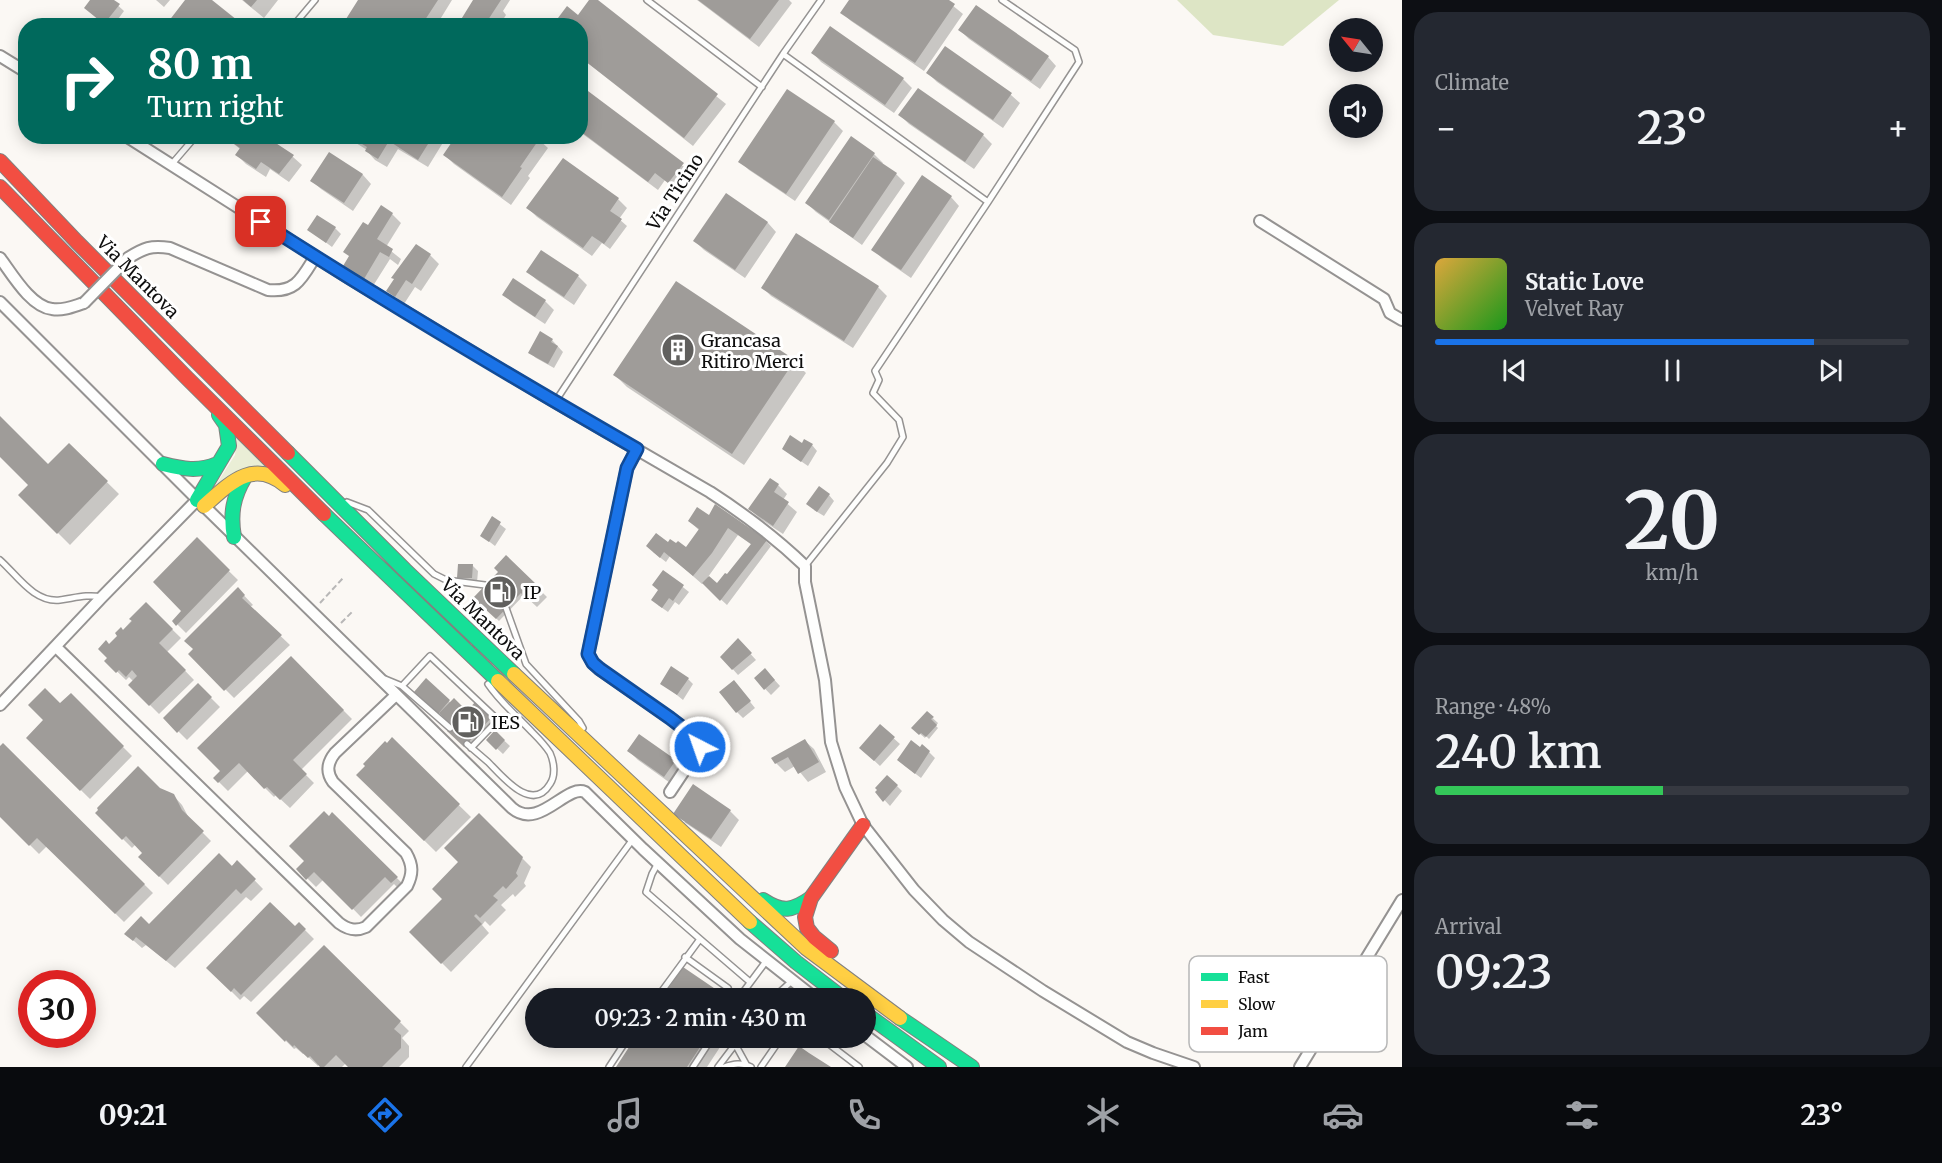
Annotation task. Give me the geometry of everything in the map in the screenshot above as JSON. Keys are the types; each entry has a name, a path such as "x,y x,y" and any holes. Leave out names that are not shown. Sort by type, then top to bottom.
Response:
{"highway":[{"name":"Via Mantova","path":"0,161 76,242 405,570 806,948 920,1033 972,1067"},
{"name":"Via Mantova","path":"0,187 66,257 394,584 764,935 830,988"},
{"path":"163,464 187,471 205,470 217,464 225,456 229,439 225,425 212,403"},
{"path":"200,503 217,464"},
{"path":"200,503 244,477 255,472 264,472 274,476 309,507 322,511"},
{"path":"234,537 230,506 244,477"},
{"path":"862,825 811,898 805,917 807,928 814,937 856,972 895,1014"},
{"path":"741,885 780,910 800,906 811,898"},
{"path":"876,1021 939,1067"}],"street":[{"path":"0,56 18,67"},
{"path":"138,144 315,257 732,506 787,549 805,566 805,582 825,680 831,742 845,788 862,825 914,890 943,920 969,942 1043,991 1127,1042 1194,1067"},
{"path":"1260,221 1384,299 1390,313 1402,320"},
{"path":"0,258 26,292 40,305 51,309 64,309 84,303 128,258 155,246 170,248 268,290 278,291 298,283 315,257"},
{"path":"0,302 234,537 378,676 399,690 517,812 524,815 542,810 580,790 585,792 740,939 793,980 798,988"},
{"path":"637,449 627,468 588,654 600,669 700,741 700,747 670,792"},
{"path":"0,705 102,597 200,503"},
{"path":"56,646 339,923 352,930 366,927 407,886 412,868 406,853 333,782 329,777 328,769 330,759 335,753 399,690"},
{"path":"1368,956 1402,900"},
{"path":"876,1044 907,1067"},
{"path":"1300,1067 1309,1052"}],"lane":[{"path":"300,18 315,0"},
{"path":"646,0 762,87"},
{"name":"Via Ticino","path":"555,402 783,54 821,0"},
{"path":"805,566 887,463 903,438 899,420 873,393 879,380 875,371 1079,62 1075,50 1002,0"},
{"path":"783,54 988,202"},
{"path":"171,165 189,144"},
{"path":"330,494 368,510 434,574 446,580 485,585"},
{"path":"0,560 39,597 57,601 90,595 102,597"},
{"path":"506,608 526,664 579,721 597,753"},
{"path":"450,728 399,690 430,656 498,720 469,746 518,791 539,794 552,783 554,774 550,753 494,693 460,646"},
{"path":"466,1067 633,839"},
{"path":"658,863 646,892 750,982"},
{"path":"664,988 700,939"},
{"path":"685,957 728,988"},
{"path":"746,988 767,960"},
{"path":"784,988 793,980"},
{"path":"609,1067 621,1048"},
{"path":"693,1067 705,1048"},
{"path":"718,1067 732,1048"},
{"path":"737,1048 748,1066"},
{"path":"761,1067 774,1048"},
{"path":"834,1048 859,1067"},
{"path":"724,1067 748,1066"}],"path":[{"path":"312,612 344,578"},
{"path":"333,632 352,612"}],"green space":[{"path":"1177,0 1339,0 1283,46 1213,35"},
{"path":"237,436 268,467 212,491 235,455"}],"building":[{"path":"90,0 114,0 120,4 109,18 96,18 84,8"},
{"path":"185,0 212,0 234,18 171,18"},
{"path":"243,0 257,0 251,7"},
{"path":"358,0 438,0 426,18 347,18"},
{"path":"473,0 501,0 489,18 462,18"},
{"path":"589,0 598,0 718,94 684,138 588,63 588,18 558,18 567,6 578,15"},
{"path":"698,0 779,0 750,39"},
{"path":"849,0 949,0 955,4 915,63 840,13"},
{"path":"976,5 1049,56 1031,81 958,30"},
{"path":"830,26 904,78 885,105 811,53"},
{"path":"945,46 1012,93 993,120 926,73"},
{"path":"918,88 984,134 965,162 898,115"},
{"path":"787,89 835,121 786,194 738,162"},
{"path":"588,91 684,163 668,183 655,173 648,182 588,137"},
{"path":"851,136 875,153 829,220 805,203"},
{"path":"234,144 277,144 294,155 279,174 261,162 256,169 235,155 240,148"},
{"path":"362,144 387,144 378,159 365,151 367,147"},
{"path":"394,144 428,144 418,160"},
{"path":"451,144 536,144 502,197 443,155"},
{"path":"329,152 363,174 344,203 310,181"},
{"path":"873,157 897,173 853,238 829,222"},
{"path":"563,158 619,198 610,211 622,219 604,244 592,236 583,248 526,208"},
{"path":"922,175 952,196 901,270 871,250"},
{"path":"726,193 768,222 735,270 693,241"},
{"path":"381,205 393,213 377,239 393,249 389,257 380,252 364,279 343,266 349,256 343,252 363,222 368,225"},
{"path":"317,215 336,227 326,243 307,230"},
{"path":"796,233 879,286 844,341 761,288"},
{"path":"416,244 431,254 412,284 406,280 395,297 386,291 394,279 391,278"},
{"path":"541,250 579,275 564,297 526,272"},
{"path":"513,278 546,300 535,317 502,295"},
{"path":"676,281 795,360 732,454 613,375"},
{"path":"540,331 553,339 551,342 558,346 548,364 528,353"},
{"path":"0,416 48,464 69,443 108,481 57,534 18,495 28,485 0,457"},
{"path":"790,435 802,443 804,439 813,444 801,462 782,449"},
{"path":"770,478 779,484 774,492 789,502 773,526 748,509"},
{"path":"819,486 830,494 817,512 806,504"},
{"path":"715,504 767,540 720,601 702,583 709,576 717,583 751,544 728,528 712,553 693,576 664,552 660,558 646,546 656,533 668,542 670,539 676,543 678,541 686,547 699,529 688,521 697,507 709,515"},
{"path":"492,516 501,522 489,542 480,536"},
{"path":"197,537 230,570 176,626 172,621 181,611 153,582"},
{"path":"506,555 536,584 524,597 521,593 496,619 473,598 498,572 494,568"},
{"path":"458,564 473,564 472,578 457,578"},
{"path":"663,570 684,585 673,601 669,598 662,608 651,600 658,590 652,585"},
{"path":"238,587 245,595 242,598 282,635 224,691 188,654 193,649 184,641"},
{"path":"146,602 173,629 159,643 186,670 149,706 128,685 137,676 132,670 126,677 119,670 116,673 104,661 107,658 98,649 106,640 109,644 117,636 115,633 121,627 123,630 132,621 129,619"},
{"path":"738,638 752,653 732,670 720,657"},
{"path":"291,656 344,710 293,760 307,774 280,800 267,787 264,789 239,763 218,783 213,778 220,771 197,748"},
{"path":"671,666 689,678 677,695 660,684"},
{"path":"765,668 775,680 764,690 754,678"},
{"path":"426,678 450,700 438,714 414,692"},
{"path":"734,680 751,701 736,713 719,692"},
{"path":"198,683 212,697 177,733 163,718"},
{"path":"45,688 60,703 71,693 124,746 80,791 26,738 43,720 28,705"},
{"path":"454,698 467,711 476,701 492,717 464,747 447,731 452,726 439,713"},
{"path":"927,711 934,717 931,719 937,725 926,737 921,733 919,735 911,728"},
{"path":"880,724 895,737 874,761 859,748"},
{"path":"495,730 505,740 496,750 486,740"},
{"path":"639,734 676,760 664,777 627,751"},
{"path":"392,737 460,804 424,841 356,775 365,766 363,764 385,741 387,743"},
{"path":"805,739 819,762 798,774 788,757 775,764 771,758"},
{"path":"911,740 920,747 922,744 930,751 915,774 897,760"},
{"path":"3,743 145,884 115,914 37,838 29,846 0,817 0,746"},
{"path":"138,766 160,788 174,794 182,810 204,831 159,877 138,857 142,853 126,836 122,840 95,813 97,808"},
{"path":"887,775 898,785 883,802 875,792 877,790 875,788"},
{"path":"693,784 731,810 711,839 673,814"},
{"path":"324,811 329,816 332,812 398,877 391,883 385,877 352,910 314,872 306,880 296,869 304,861 289,846"},
{"path":"479,813 523,857 516,873 518,876 506,889 503,886 493,896 498,900 480,918 476,914 474,916 482,924 441,964 409,932 442,899 432,889 458,862 444,848"},
{"path":"219,853 232,866 237,860 256,879 241,894 236,889 166,961 136,937 133,941 124,934 141,916 149,924"},
{"path":"270,902 295,926 299,922 306,929 241,995 234,988 231,992 206,968"},
{"path":"324,945 401,1021 394,1029 401,1035 401,1048 382,1067 348,1067 336,1055 324,1067 320,1067 310,1056 308,1058 294,1045 293,1047 286,1040 285,1042 256,1013"},
{"path":"683,967 714,988 669,988"},
{"path":"628,1048 699,1048 687,1067 616,1067"},
{"path":"798,1048 802,1048 831,1067 785,1067"}],"traffic: fast":[{"path":"197,500 229,446 226,425 219,415"},
{"path":"288,453 405,570 514,674"},
{"path":"163,464 190,469 217,464"},
{"path":"234,537 232,521 234,506 245,477"},
{"path":"324,514 498,681"},
{"path":"763,900 776,907 787,909 798,906 811,898"},
{"path":"750,922 830,988"},
{"path":"900,1018 972,1067"},
{"path":"876,1021 939,1067"}],"traffic: slow":[{"path":"204,506 232,483 252,474 273,477 285,485"},
{"path":"514,674 806,948 900,1018"},
{"path":"498,681 750,922"}],"traffic: jam":[{"path":"0,161 77,242 288,453"},
{"path":"0,187 324,514"},
{"path":"831,951 807,928 805,917 811,898 863,825"}],"place":[{"name":"Grancasa Ritiro Merci","path":"678,350"},
{"name":"IP","path":"500,592"},
{"name":"IES","path":"468,722"}],"route":[{"path":"261,222 555,402 637,449 627,468 588,654 600,669 700,741 700,747"}]}
